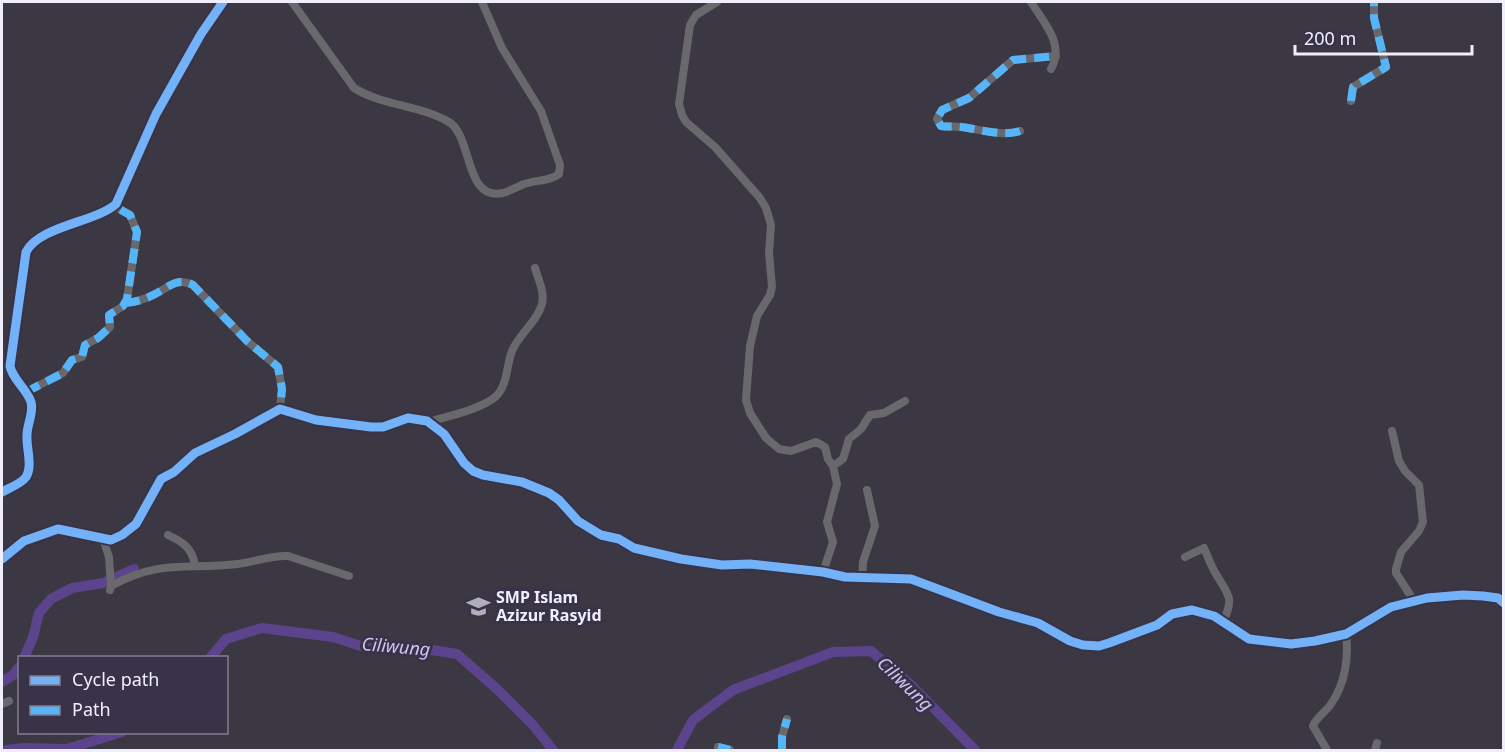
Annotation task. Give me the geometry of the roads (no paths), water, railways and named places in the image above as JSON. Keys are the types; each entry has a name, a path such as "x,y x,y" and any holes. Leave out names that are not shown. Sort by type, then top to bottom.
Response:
{"street":[{"path":"2,492 25,478 28,470 27,434 32,405 10,366 26,252 32,244 55,231 114,206 145,137 181,68 223,2"},
{"path":"292,2 354,88 368,96 426,112 452,123 462,136 468,162 476,180 487,191 500,193 554,177 559,174 560,165 541,111 502,48 482,2"},
{"path":"717,2 696,15 690,25 679,104 686,122 715,147 762,201 771,225 769,253 771,290 758,313 752,335 748,357 747,405 758,427 775,446 786,451 811,442 825,447 837,484 827,522 833,542 824,572"},
{"path":"1031,2 1053,37 1056,46 1056,56 1051,69"},
{"path":"1350,101 1353,87 1386,67 1374,18 1374,2"},
{"path":"1020,131 1004,133 957,126 946,127 938,124 937,119 942,110 969,98 1013,60 1056,56"},
{"path":"114,206 130,215 137,232 125,303"},
{"path":"2,559 24,541 58,529 104,539 117,538 132,529 161,479 174,472 195,453 280,409 316,420 383,427 409,418 429,422 492,399 499,393 505,382 512,351 542,305 543,295 535,268"},
{"path":"26,392 63,373 72,360 82,357 85,345 107,331 110,327 110,314 125,303 143,300 178,281 193,285 248,341 278,367 282,389 280,409"},
{"path":"833,466 843,459 849,439 861,429 870,415 886,413 905,401"},
{"path":"429,422 449,440 464,463 473,471 522,482 553,495 578,521 601,535 619,539 634,548 701,563 750,564 824,572 836,576 920,581 981,605 1038,623 1070,642 1088,646 1099,646 1121,639 1157,625 1175,613 1192,610 1223,622 1249,639 1276,643 1305,643 1346,634 1382,612 1414,600 1463,595 1494,597 1503,603"},
{"path":"1392,431 1399,461 1419,485 1423,522 1419,531 1401,552 1396,569 1396,573 1414,600"},
{"path":"862,578 863,562 875,526 867,490"},
{"path":"168,535 186,545 194,562"},
{"path":"104,539 109,557 111,585 147,570 194,562 234,565 288,555 349,576"},
{"path":"1185,557 1204,548 1229,597 1230,609 1223,622"},
{"path":"1327,750 1313,726 1331,704 1342,682 1348,650 1346,634"},
{"path":"782,750 782,737 787,719"},
{"path":"718,747 730,750"}],"waterway":[{"path":"25,656 39,613 51,599 72,588 103,583 134,569"},
{"name":"Ciliwung","path":"212,656 226,639 262,628 333,637 367,648 419,648 457,654 497,689 533,725 553,750"},
{"name":"Ciliwung","path":"677,750 693,720 733,690 833,652 871,651 911,685 975,750"},
{"path":"2,682 18,669"},
{"name":"Ciliwung","path":"7,750 67,749 116,734"}],"place":[{"name":"SMP Islam Azizur Rasyid","path":"478,606"}]}
